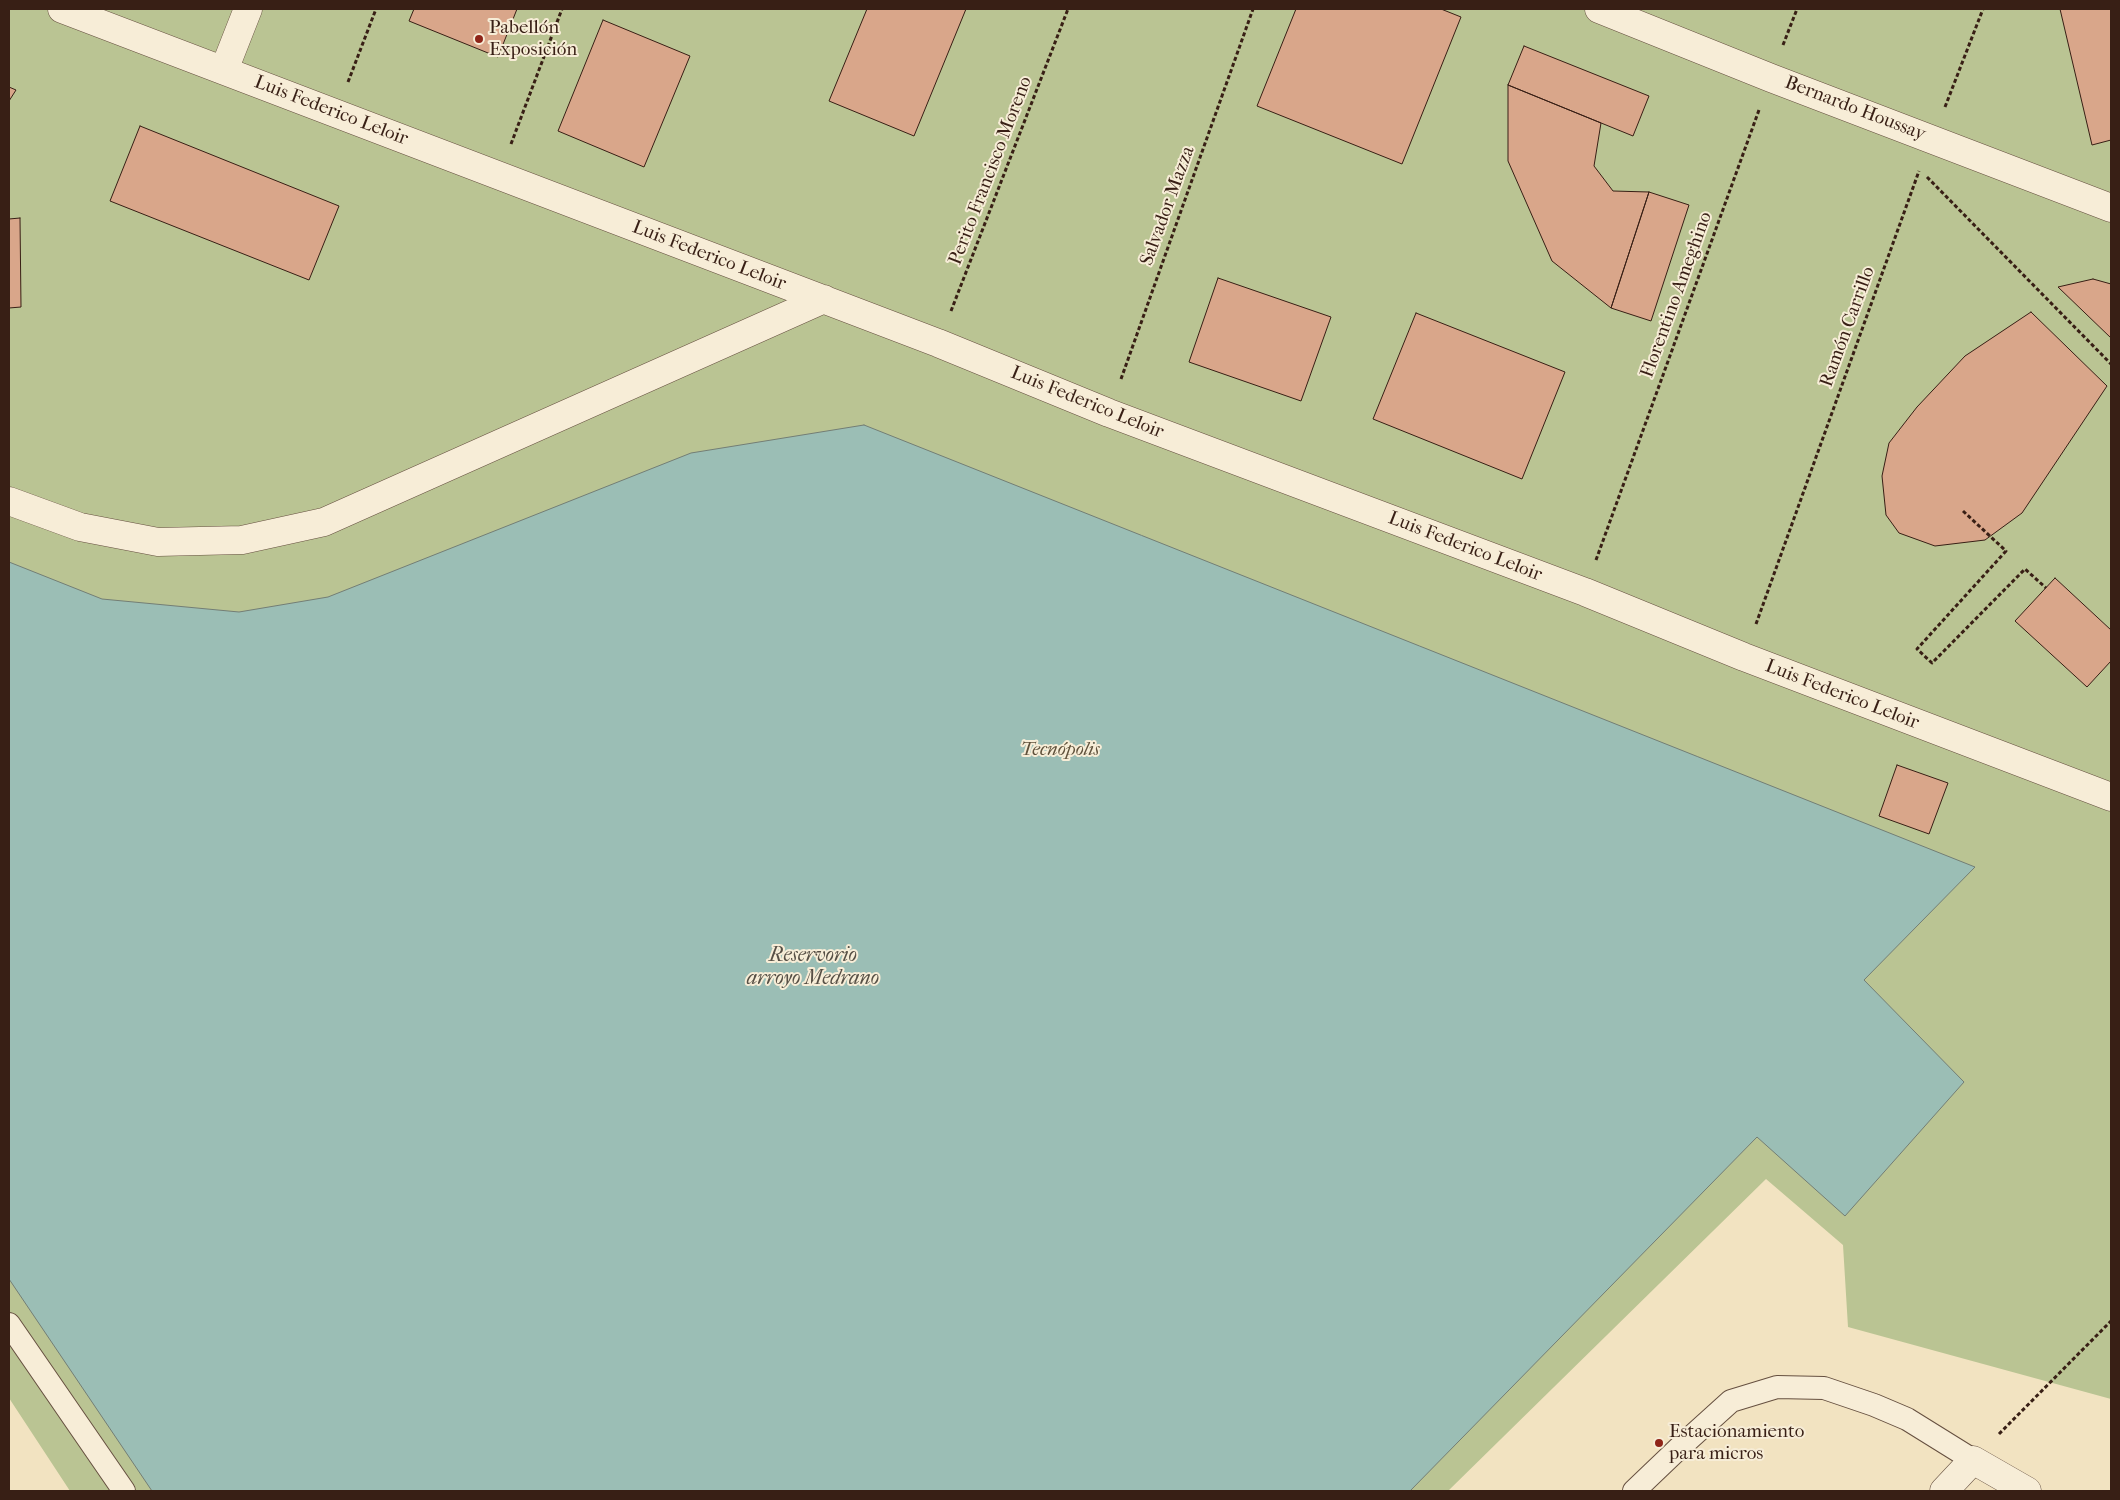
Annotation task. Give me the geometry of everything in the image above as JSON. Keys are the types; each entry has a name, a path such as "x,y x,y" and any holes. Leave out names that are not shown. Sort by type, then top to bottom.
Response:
{"street":[{"name":"Luis Federico Leloir","path":"62,9 824,299 1109,413 1585,592 1744,657 2111,797"},
{"path":"224,70 248,9"},
{"name":"Bernardo Houssay","path":"1599,9 1771,78 2111,208"},
{"path":"9,501 80,527 158,542 242,540 324,522 824,299"},
{"path":"1944,1491 1973,1460 2027,1491"}],"lane":[{"path":"9,1324 124,1491"},
{"path":"1634,1491 1732,1401 1777,1387 1824,1388 1907,1419 1973,1460"}],"path":[{"path":"337,113 376,9"},
{"path":"498,176 562,9"},
{"name":"Perito Francisco Moreno","path":"938,343 1068,9"},
{"name":"Salvador Mazza","path":"1109,413 1254,9"},
{"name":"Florentino Ameghino","path":"1585,592 1771,78 1798,9"},
{"path":"1933,139 1983,9"},
{"name":"Ramón Carrillo","path":"1744,657 1920,169 2111,364"},
{"path":"1963,511 2006,551 1917,649 1932,663 2025,569 2046,588"},
{"path":"1973,1460 2111,1321"}],"green space":[{"name":"Tecnópolis","path":"9,9 2111,9 2111,1399 1848,1327 1843,1245 1766,1179 1448,1491 70,1491 9,1398"}],"water":[{"name":"Reservorio arroyo Medrano","path":"864,425 1975,867 1864,980 1964,1082 1845,1216 1757,1137 1410,1491 152,1491 9,1279 9,562 102,599 239,612 328,597 691,453"}],"building":[{"name":"Pabellón Exposición","path":"414,9 517,9 498,57 409,21"},
{"path":"867,9 966,9 914,136 829,101"},
{"path":"1296,9 1441,9 1461,17 1402,164 1257,106"},
{"path":"2060,9 2111,9 2111,140 2092,145"},
{"path":"603,20 690,56 644,167 558,131"},
{"path":"1524,46 1649,96 1633,136 1508,85"},
{"path":"1508,85 1601,123 1594,166 1613,191 1649,192 1611,308 1552,261 1508,161"},
{"path":"9,87 16,90 9,101"},
{"path":"140,126 339,206 309,280 110,201"},
{"path":"1649,192 1689,205 1651,321 1611,308"},
{"path":"20,218 21,307 9,308 9,219"},
{"path":"1218,278 1331,317 1301,401 1189,362"},
{"path":"2093,279 2111,284 2111,338 2058,287"},
{"path":"2031,312 2107,386 2022,513 1985,540 1935,546 1899,533 1886,515 1882,476 1889,443 1917,407 1965,356"},
{"path":"1416,313 1565,372 1522,479 1373,419"},
{"path":"2055,578 2111,630 2111,661 2087,687 2015,621"},
{"path":"1897,765 1948,783 1929,834 1879,816"}],"place":[{"name":"Pabellón Exposición","path":"479,39"},
{"name":"Estacionamiento para micros","path":"1659,1443"}]}
